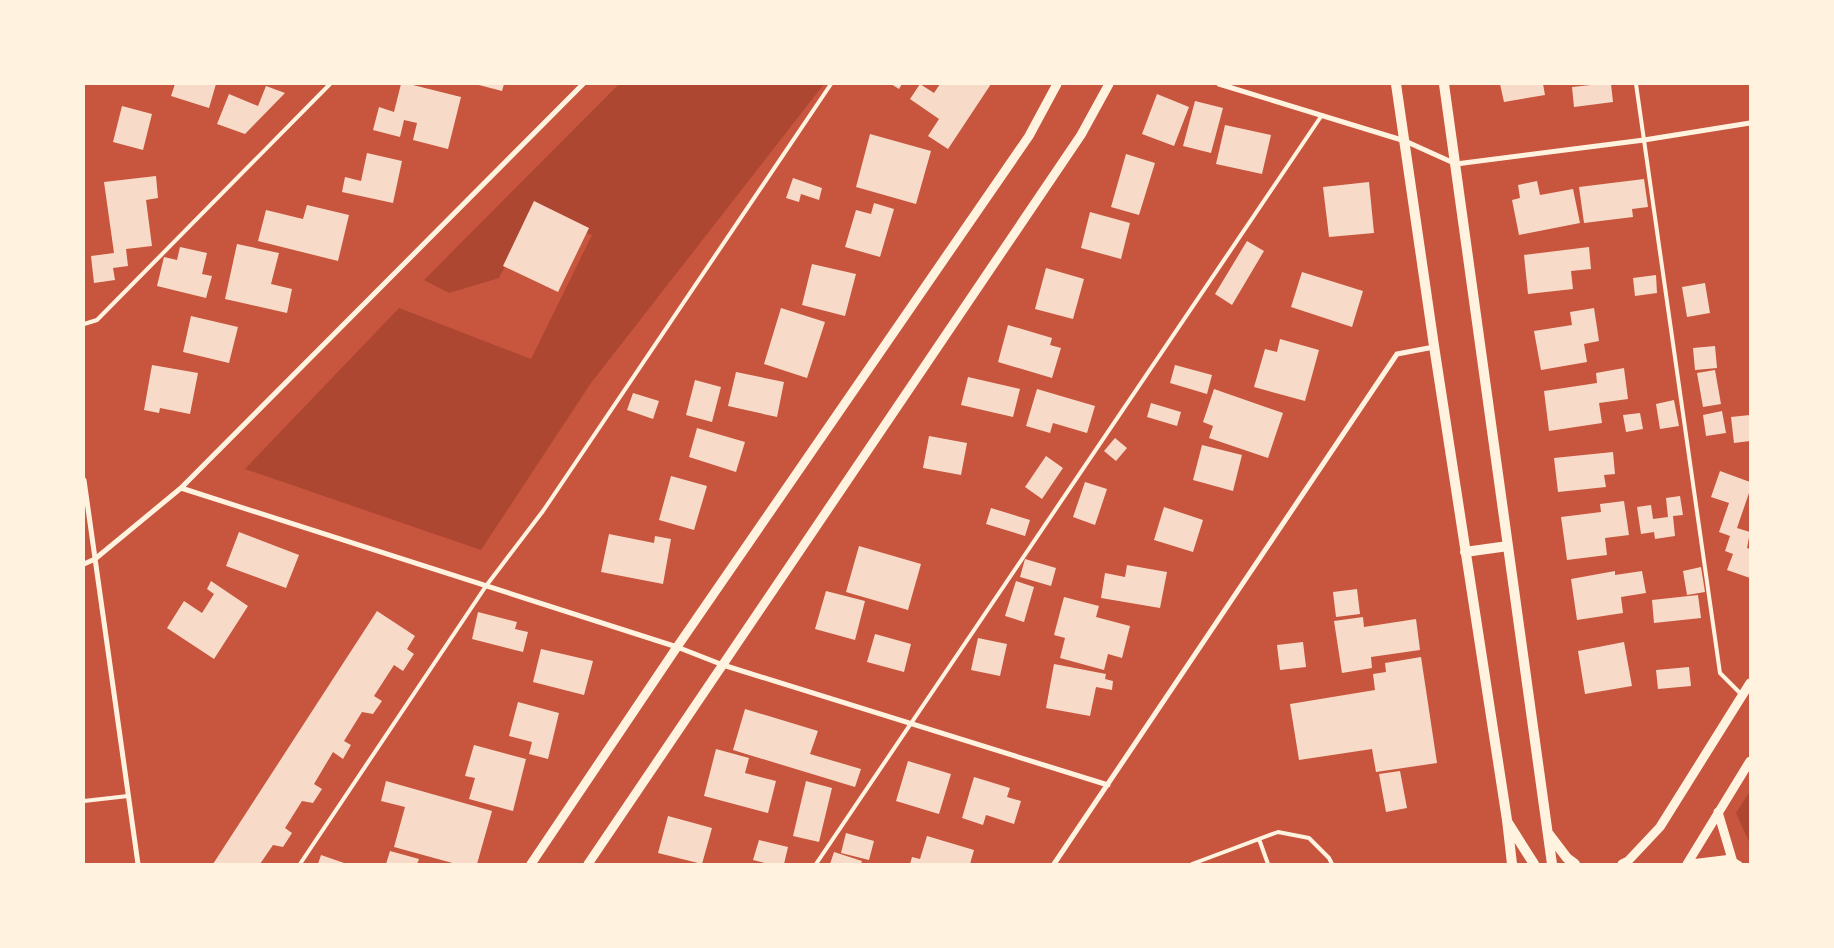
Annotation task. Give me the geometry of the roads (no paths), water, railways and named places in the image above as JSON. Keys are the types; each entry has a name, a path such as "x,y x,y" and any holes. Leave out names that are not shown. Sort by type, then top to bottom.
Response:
{"main road":[{"path":"1396,84 1507,820 1512,864"},
{"path":"1444,84 1552,864"},
{"path":"1466,552 1508,546"},
{"path":"1507,820 1534,864"},
{"path":"1548,832 1567,858 1575,864"}],"street":[{"path":"84,564 95,559 181,488 583,84"},
{"path":"531,864 677,647 1029,136 1057,84"},
{"path":"588,864 1081,135 1109,84"},
{"path":"1219,84 1404,141 1456,164 1644,140 1750,123"},
{"path":"1054,864 1398,354 1434,346"},
{"path":"84,480 138,864"},
{"path":"181,488 677,647 724,665 1108,784"},
{"path":"1622,864 1628,861 1660,827 1750,683"},
{"path":"1687,864 1750,761"},
{"path":"1718,812 1730,862"},
{"path":"1691,864 1730,862 1740,864"}],"lane":[{"path":"84,324 97,320 330,84"},
{"path":"300,864 486,586 543,510 831,84"},
{"path":"1636,84 1720,673 1742,696"},
{"path":"816,864 1322,115"},
{"path":"84,801 128,796"},
{"path":"1192,864 1278,832 1308,838 1329,858 1332,864"},
{"path":"1259,839 1268,864"},
{"path":"1211,857 1213,864"}]}
